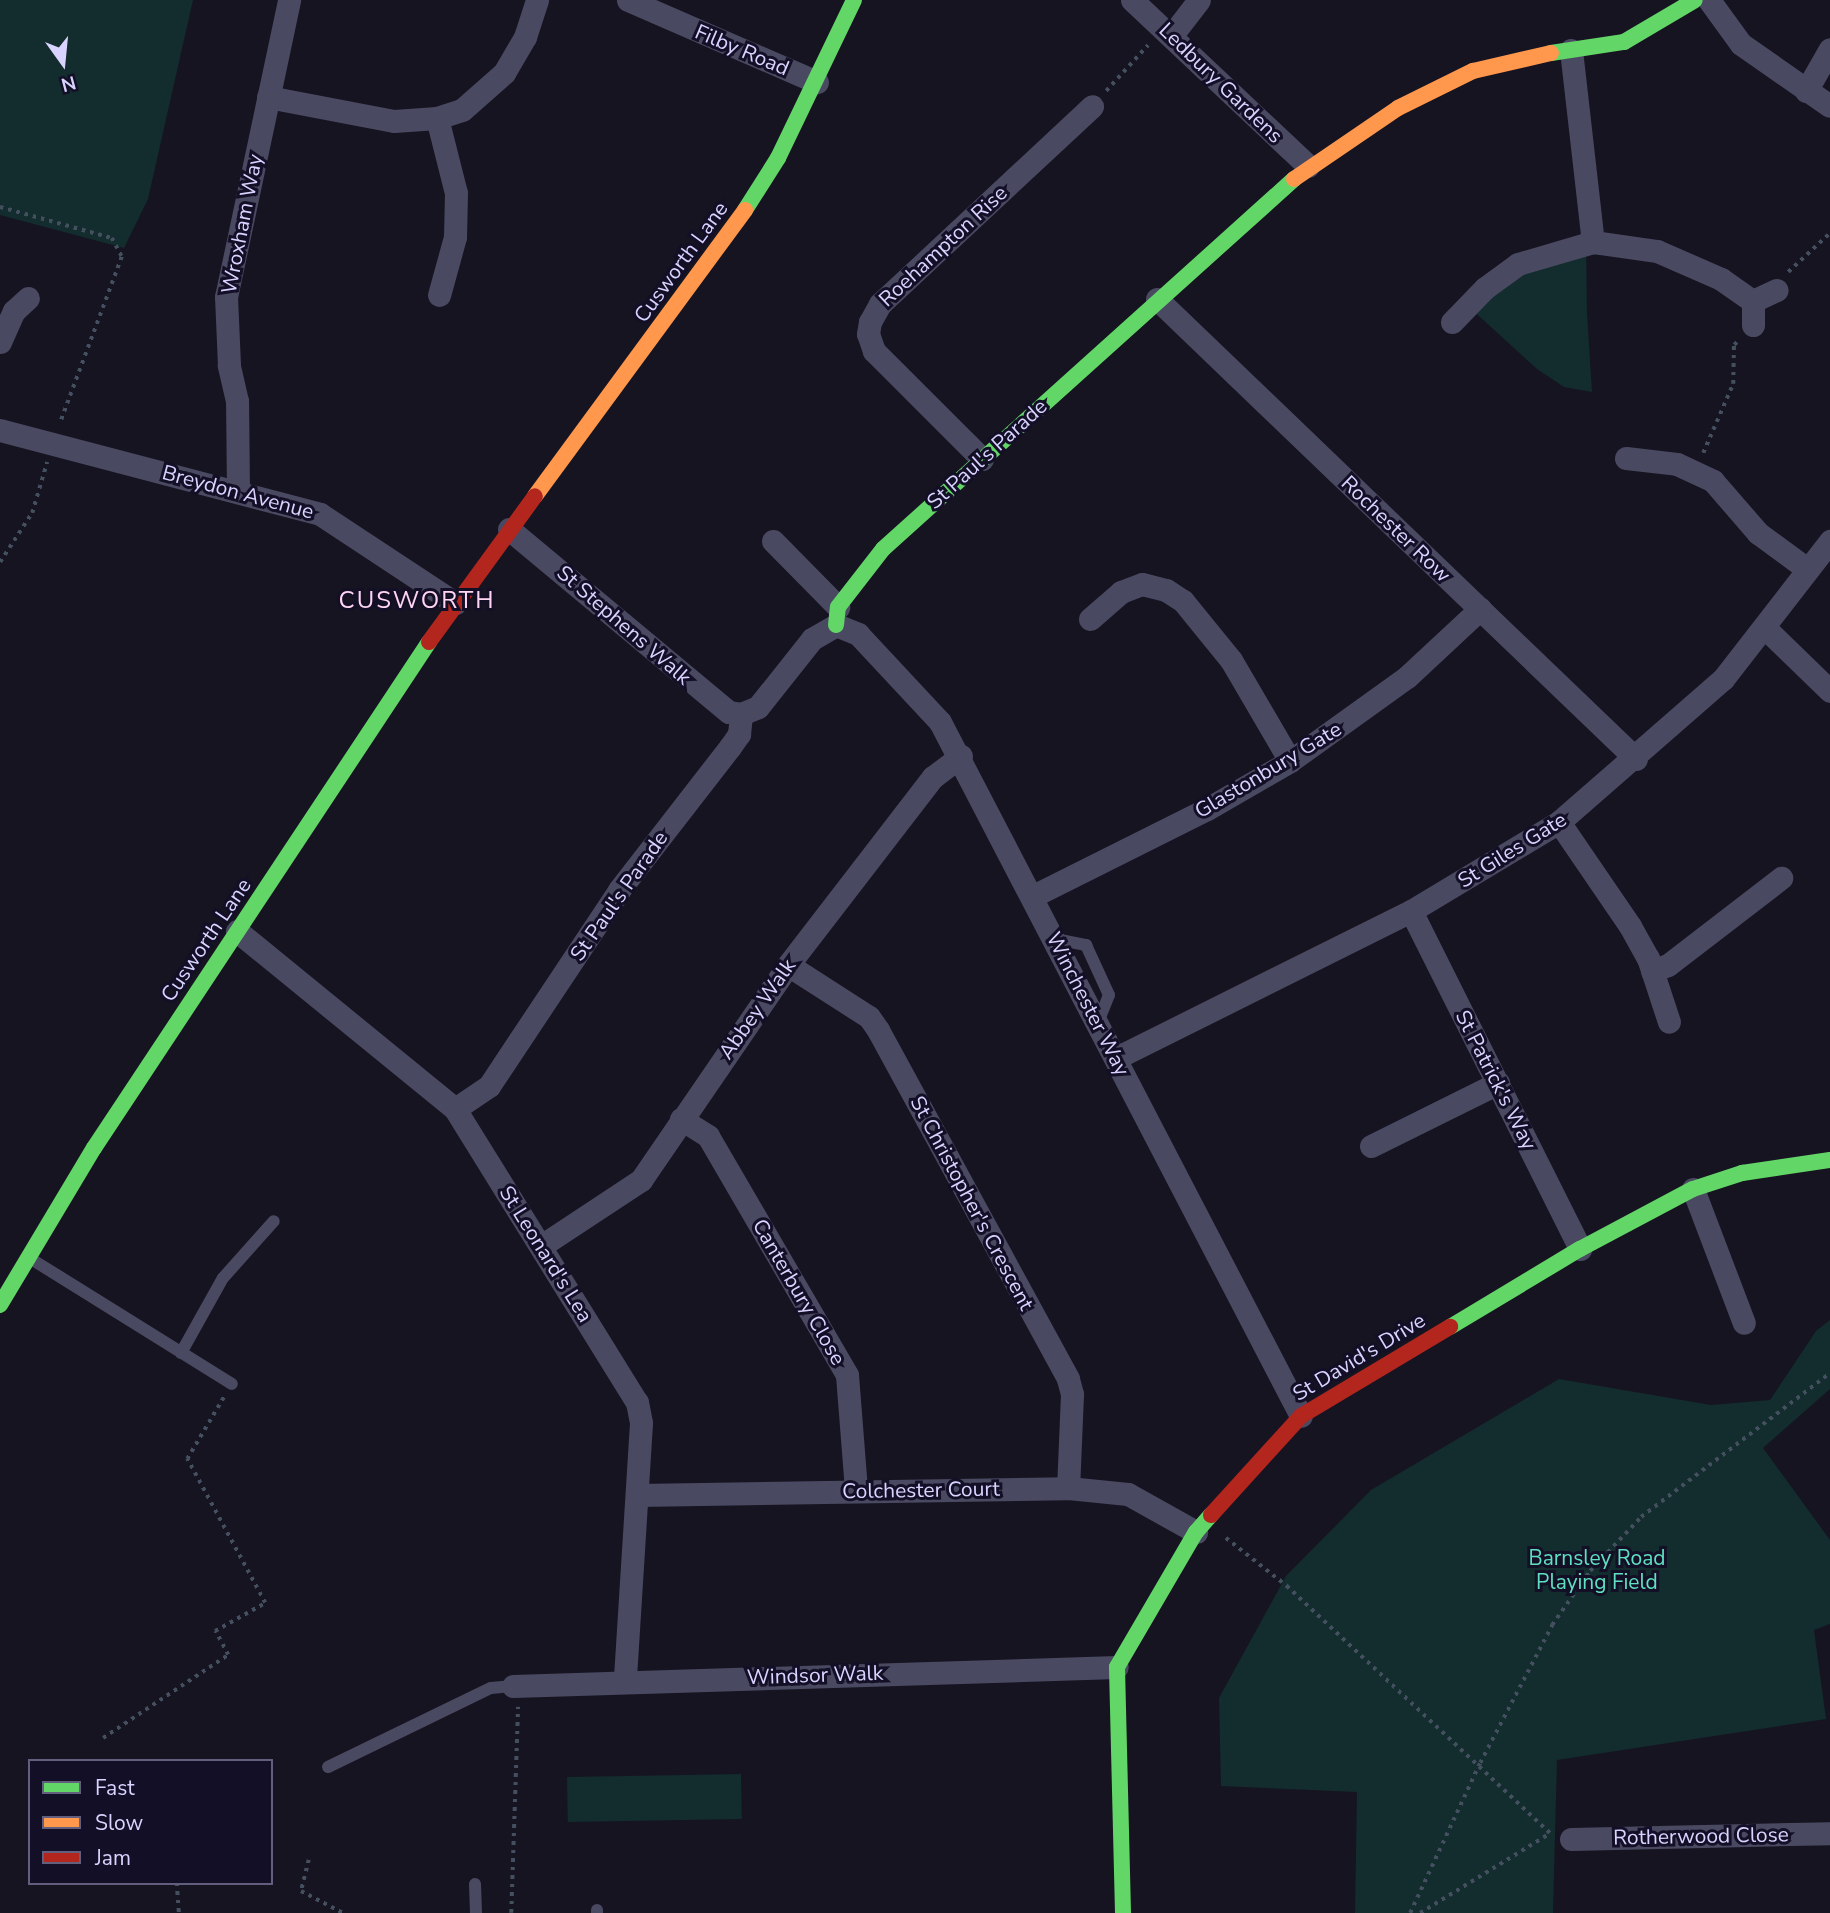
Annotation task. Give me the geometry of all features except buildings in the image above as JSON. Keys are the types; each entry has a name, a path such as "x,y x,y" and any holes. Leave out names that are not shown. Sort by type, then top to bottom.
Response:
{"street":[{"name":"Wroxham Way","path":"239,492 237,401 229,365 226,297 289,0"},
{"path":"268,97 394,121 437,118 482,97 504,73 525,37 537,0"},
{"name":"Filby Road","path":"628,0 817,82"},
{"name":"Cusworth Lane","path":"0,1305 94,1147 455,603 735,226 778,158 817,82 854,0"},
{"name":"Ledbury Gardens","path":"1132,0 1168,31 1308,166"},
{"path":"1168,31 1199,0"},
{"name":"St Paul's Parade","path":"455,1109 489,1086 619,890 739,734 741,714 758,707 812,639 837,616 883,549 1157,299 1308,166 1398,107 1473,71 1502,61 1624,41 1695,0"},
{"path":"1709,0 1741,44 1806,92 1830,106"},
{"path":"1806,92 1830,49"},
{"path":"1571,50 1593,242"},
{"name":"Roehampton Rise","path":"982,459 874,351 868,334 870,322 880,304 1092,106"},
{"path":"437,118 456,193 455,237 439,299"},
{"path":"1452,322 1485,288 1518,264 1593,242 1667,254 1721,279 1753,301"},
{"path":"1753,301 1777,290"},
{"name":"Rochester Row","path":"1157,299 1636,759"},
{"path":"1753,301 1753,325"},
{"path":"0,342 14,304"},
{"name":"Breydon Avenue","path":"0,430 54,441 320,514 345,526 455,603"},
{"path":"1626,458 1657,459 1696,472 1713,481 1758,533 1807,569"},
{"name":"St Stephens Walk","path":"509,529 592,594 719,708 741,714"},
{"name":"Winchester Way","path":"773,541 837,616 858,634 940,722 961,756 1301,1416"},
{"name":"St Giles Gate","path":"1116,1058 1411,911 1559,822 1636,759 1723,679 1830,541"},
{"path":"1087,622 1121,592 1142,584 1166,590 1183,600 1231,660 1290,761"},
{"name":"Glastonbury Gate","path":"1033,896 1207,809 1290,761 1406,677 1480,608"},
{"path":"1764,627 1830,691"},
{"name":"Abbey Walk","path":"541,1246 641,1180 788,965 933,777 961,756"},
{"path":"1559,822 1613,896 1652,971 1669,1023"},
{"path":"1652,971 1668,965 1781,878"},
{"name":"St Patrick's Way","path":"1411,911 1580,1249"},
{"name":"St Leonard's Lea","path":"237,931 455,1109 637,1402 641,1423 625,1680"},
{"name":"St Christopher's Crescent","path":"788,965 869,1017 878,1030 1068,1379 1072,1394 1068,1488"},
{"path":"1367,1150 1498,1083"},
{"name":"Canterbury Close","path":"681,1118 708,1136 847,1375 856,1490"},
{"name":"St David's Drive","path":"1117,1667 1200,1527 1301,1416 1580,1249 1693,1189 1742,1172 1830,1160"},
{"path":"1693,1189 1744,1323"},
{"name":"Colchester Court","path":"636,1496 1068,1488 1128,1494 1200,1527"},
{"path":"1117,1667 1122,1913"},
{"name":"Windsor Walk","path":"516,1685 1117,1667"},
{"name":"Rotherwood Close","path":"1560,1836 1830,1833"}],"lane":[{"path":"181,1353 223,1278 274,1222"},
{"path":"28,1256 232,1384"},
{"path":"328,1767 491,1688 516,1685"},
{"path":"475,1884 476,1913"}],"path":[{"path":"1092,106 1168,31"},
{"path":"0,207 112,238 122,257 54,441 32,513 0,562"},
{"path":"1777,290 1783,276 1830,233"},
{"path":"1696,472 1733,384 1734,345 1753,325"},
{"path":"1410,1913 1480,1763 1552,1625 1590,1571 1641,1517 1830,1373"},
{"path":"103,1738 228,1655 215,1631 265,1603 187,1459 232,1384"},
{"path":"1200,1527 1287,1586 1560,1836 1420,1913"},
{"path":"512,1913 516,1685"},
{"path":"309,1860 302,1891 343,1913"},
{"path":"177,1885 179,1913"}],"green space":[{"path":"0,0 193,0 148,199 124,248 0,215"},
{"path":"1586,244 1592,392 1564,387 1537,369 1468,306 1485,288"},
{"name":"Barnsley Road Playing Field","path":"1830,1320 1830,1389 1763,1448 1830,1540 1830,1624 1814,1630 1826,1719 1557,1760 1553,1913 1355,1913 1357,1792 1221,1786 1219,1698 1286,1576 1371,1490 1559,1379 1711,1405 1770,1400 1816,1331"},
{"path":"741,1774 742,1819 568,1822 567,1777"}],"traffic: fast":[{"path":"745,210 778,158 854,0"},
{"path":"1551,53 1624,42 1695,0"},
{"path":"836,625 838,607 883,549 1294,179"},
{"path":"0,1305 94,1148 429,642"},
{"path":"1450,1327 1580,1249 1693,1189 1742,1173 1830,1160"},
{"path":"1123,1913 1117,1667 1196,1532 1211,1515"}],"traffic: slow":[{"path":"1294,179 1398,108 1473,71 1551,53"},
{"path":"535,496 745,210"}],"traffic: jam":[{"path":"429,642 535,496"},
{"path":"1211,1515 1301,1416 1450,1327"}],"district":[{"name":"CUSWORTH","path":"417,601"}]}
